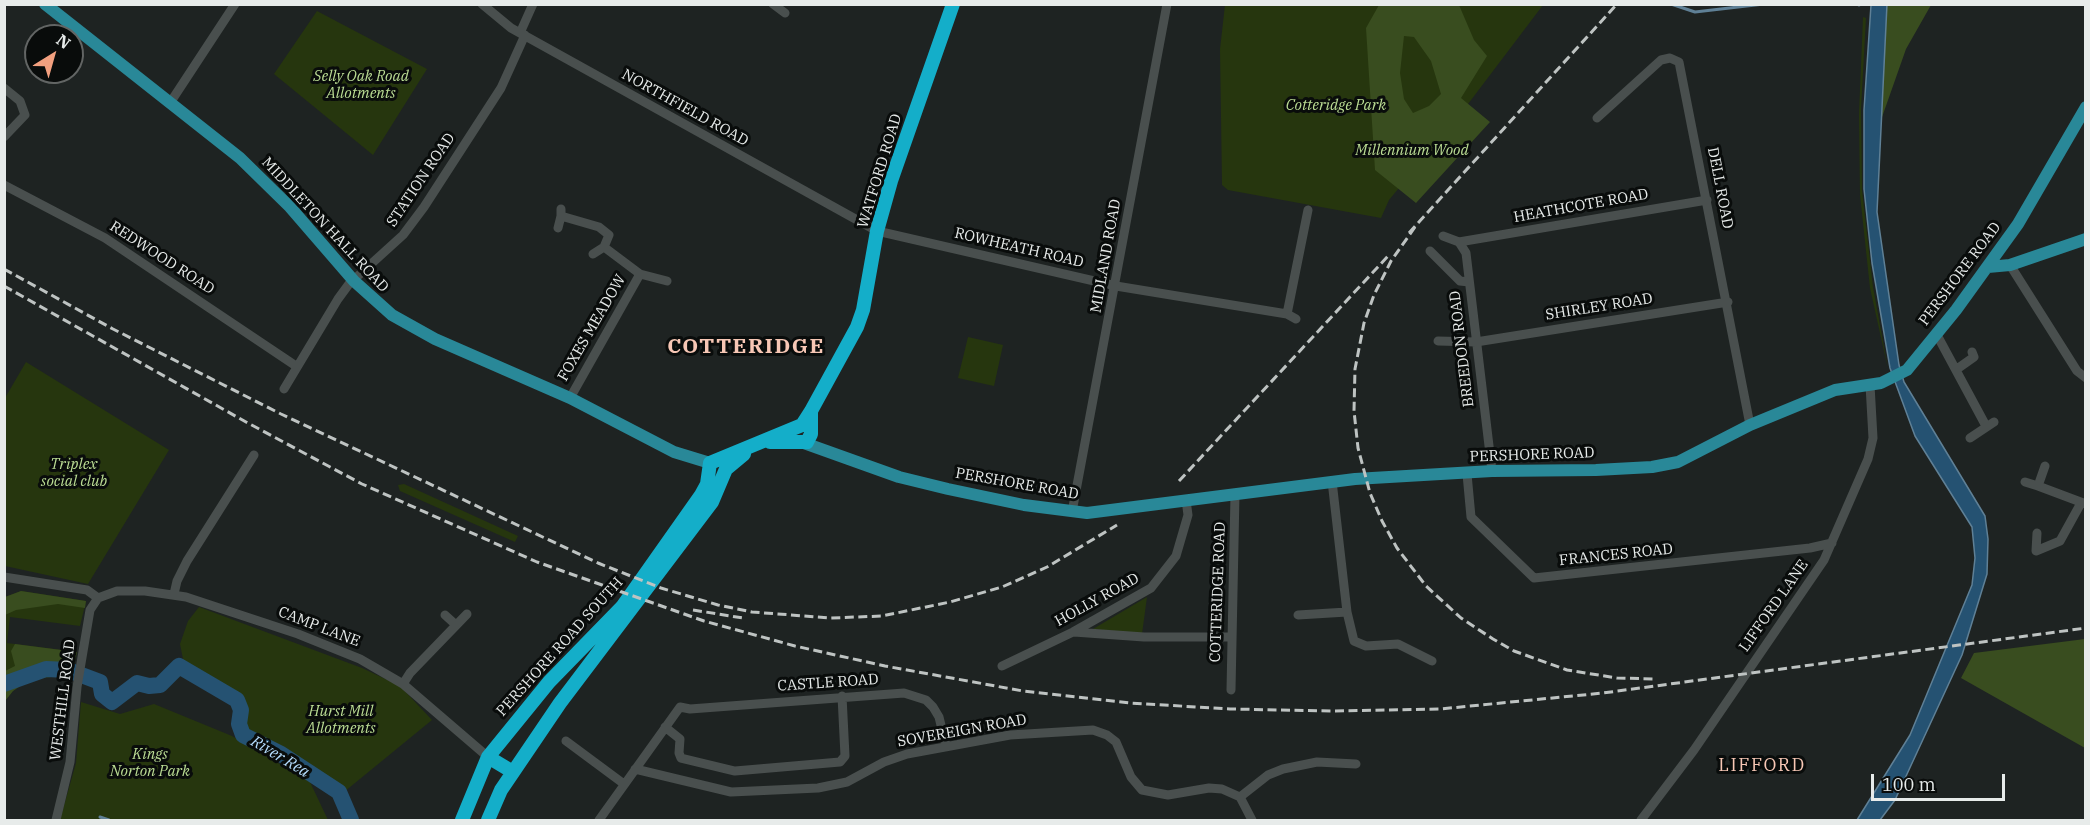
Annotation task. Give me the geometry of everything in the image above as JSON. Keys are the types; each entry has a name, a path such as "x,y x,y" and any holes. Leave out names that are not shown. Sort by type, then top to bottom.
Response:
{"highway":[{"name":"WATFORD ROAD","path":"803,434 811,411 857,327 891,181 953,4"},
{"path":"718,467 765,442 803,434"},
{"name":"PERSHORE ROAD SOUTH","path":"462,820 488,757 542,690 624,610 646,592 718,492 718,467"},
{"name":"PERSHORE ROAD SOUTH","path":"488,820 501,790 718,467"},
{"path":"488,757 513,772"}],"main road":[{"name":"MIDDLETON HALL ROAD","path":"45,4 240,158 270,186 354,281 392,315 435,339 570,398 674,452 718,467"},
{"name":"PERSHORE ROAD","path":"803,434 829,453 928,484 992,499 1072,512 1102,512 1332,481 1378,477 1492,471 1596,471 1652,467 1678,462 1750,425 1835,390 1876,384 1900,376 1907,370 1937,340 2018,224 2085,108"},
{"path":"1988,267 2010,265 2085,239"}],"street":[{"path":"170,103 235,4"},
{"name":"NORTHFIELD ROAD","path":"482,4 522,34 878,231"},
{"name":"STATION ROAD","path":"284,389 338,299 404,235 501,88 533,4"},
{"path":"773,4 785,13"},
{"name":"MIDLAND ROAD","path":"1072,512 1167,4"},
{"name":"DELL ROAD","path":"1597,118 1660,60 1675,59 1682,67 1750,425"},
{"path":"4,88 20,101 25,115 4,137"},
{"name":"REDWOOD ROAD","path":"4,185 105,238 296,366"},
{"name":"HEATHCOTE ROAD","path":"1460,242 1707,200"},
{"name":"ROWHEATH ROAD","path":"878,231 1116,286 1291,316 1308,210"},
{"name":"FOXES MEADOW","path":"558,228 561,212 600,228 609,235 604,247 640,274 667,281"},
{"path":"1443,236 1460,242"},
{"name":"BREEDON ROAD","path":"1460,242 1466,253 1492,471"},
{"path":"593,254 604,247"},
{"path":"1430,251 1460,281 1469,282"},
{"path":"2010,265 2077,372 2085,378"},
{"name":"FOXES MEADOW","path":"570,398 640,274"},
{"name":"SHIRLEY ROAD","path":"1438,341 1476,342 1728,302"},
{"path":"1937,340 1990,424 1970,438"},
{"path":"1957,369 1974,357 1972,352"},
{"name":"LIFFORD LANE","path":"1641,820 1694,750 1808,585 1832,543 1863,472 1873,438 1876,384"},
{"path":"174,594 186,561 254,455"},
{"path":"2038,486 2045,466"},
{"name":"FRANCES ROAD","path":"1467,474 1471,518 1534,578 1810,548 1832,543"},
{"path":"1332,481 1347,612 1352,636 1358,644 1366,646 1398,644 1432,662"},
{"path":"2025,482 2083,503 2060,541 2036,551 2037,533"},
{"name":"COTTERIDGE ROAD","path":"1231,690 1235,494"},
{"name":"HOLLY ROAD","path":"1002,666 1073,632 1158,581 1176,556 1182,539 1188,514 1186,500"},
{"path":"4,576 87,590 98,598"},
{"name":"CAMP LANE","path":"98,598 111,592 145,591 174,594 309,638 360,659 403,684 488,757"},
{"name":"WESTHILL ROAD","path":"56,820 70,762 77,687 90,610 98,598"},
{"path":"1298,615 1347,612"},
{"path":"403,684 410,673 467,614"},
{"path":"445,615 456,625"},
{"path":"1073,632 1144,637 1231,637"},
{"name":"CASTLE ROAD","path":"665,728 680,707 690,709 904,693 926,700 939,717 946,746"},
{"path":"599,820 665,728 680,739 678,753 681,758 735,771 840,762 845,756 842,696"},
{"name":"SOVEREIGN ROAD","path":"635,769 731,792 818,788 847,782 884,762 907,754 1010,735 1093,730 1107,735 1116,742 1131,777 1142,790 1168,795 1209,788 1222,789 1240,797"},
{"path":"566,741 624,784"},
{"path":"1252,820 1240,797 1268,775 1283,769 1317,762 1356,764"}],"green space":[{"name":"Cotteridge Park","path":"1225,5 1543,5 1462,112 1389,200 1381,218 1228,190 1222,185 1220,49"},
{"name":"Millennium Wood","path":"1379,5 1459,5 1474,40 1487,56 1461,98 1490,122 1416,203 1375,170 1366,28","holes":["1404,36 1414,37 1431,61 1441,94 1429,106 1413,113 1404,99 1400,73"]},
{"path":"1887,5 1931,5 1906,49 1881,120"},
{"name":"Selly Oak Road Allotments","path":"317,11 427,69 373,155 274,74"},
{"path":"1863,17 1866,18 1861,109 1862,190 1873,287 1888,369 1870,288 1860,195 1859,114"},
{"path":"968,337 1003,345 994,386 958,378"},
{"name":"Triplex social club","path":"26,362 169,450 88,584 5,566 5,398"},
{"path":"404,484 518,536 515,542 400,491 398,485"},
{"path":"21,591 86,601 80,626 10,617 7,643 77,652 71,676 32,678 13,691 5,701 5,597"},
{"path":"21,591 86,601 85,608 58,604 16,610 5,615 5,597"},
{"path":"1147,597 1142,634 1093,629"},
{"name":"Hurst Mill Allotments","path":"199,607 362,668 400,686 432,720 344,792 321,774 246,729 245,710 241,700 224,687 191,672 184,664 180,644 188,621"},
{"path":"2085,639 2085,748 1961,678 1974,653"},
{"path":"15,644 77,652 71,676 32,678 13,691 5,701 5,671 15,666 11,651"},
{"name":"Kings Norton Park","path":"81,702 120,714 154,704 232,736 310,782 328,820 60,820 76,763"}],"water":[{"path":"1887,4 1877,212 1899,365 1904,382 1985,516 1988,539 1987,574 1962,655 1895,800 1880,820 1857,820 1910,735 1972,585 1975,558 1972,527 1915,436 1890,368 1872,263 1864,189 1864,110 1871,5"}],"waterway":[{"path":"1671,4 1695,12 1764,4"},
{"name":"River Rea","path":"4,684 46,669 68,670 100,682 102,694 112,702 137,683 149,686 160,685 179,666 237,700 241,710 239,724 243,735 281,754 339,792 351,820"},
{"path":"100,817 109,820"}],"railway":[{"path":"1409,233 1617,4"},
{"path":"1415,227 1391,261 1374,295 1364,323 1355,369 1354,411 1358,448 1370,493 1382,521 1397,548 1426,586 1461,618 1493,639 1514,651 1567,670 1617,678 1656,679"},
{"path":"1179,481 1389,255"},
{"path":"4,269 113,329 281,414 598,563 661,588 718,605 752,612 831,618 882,616 950,602 1002,587 1047,567 1117,525"},
{"path":"4,286 246,422 362,484 537,562 704,621 795,646 885,666 1023,691 1130,703 1230,709 1335,711 1440,709 1603,693 2086,628"},
{"path":"693,610 743,618"}],"district":[{"name":"COTTERIDGE","path":"746,347"},
{"name":"LIFFORD","path":"1762,766"}]}
